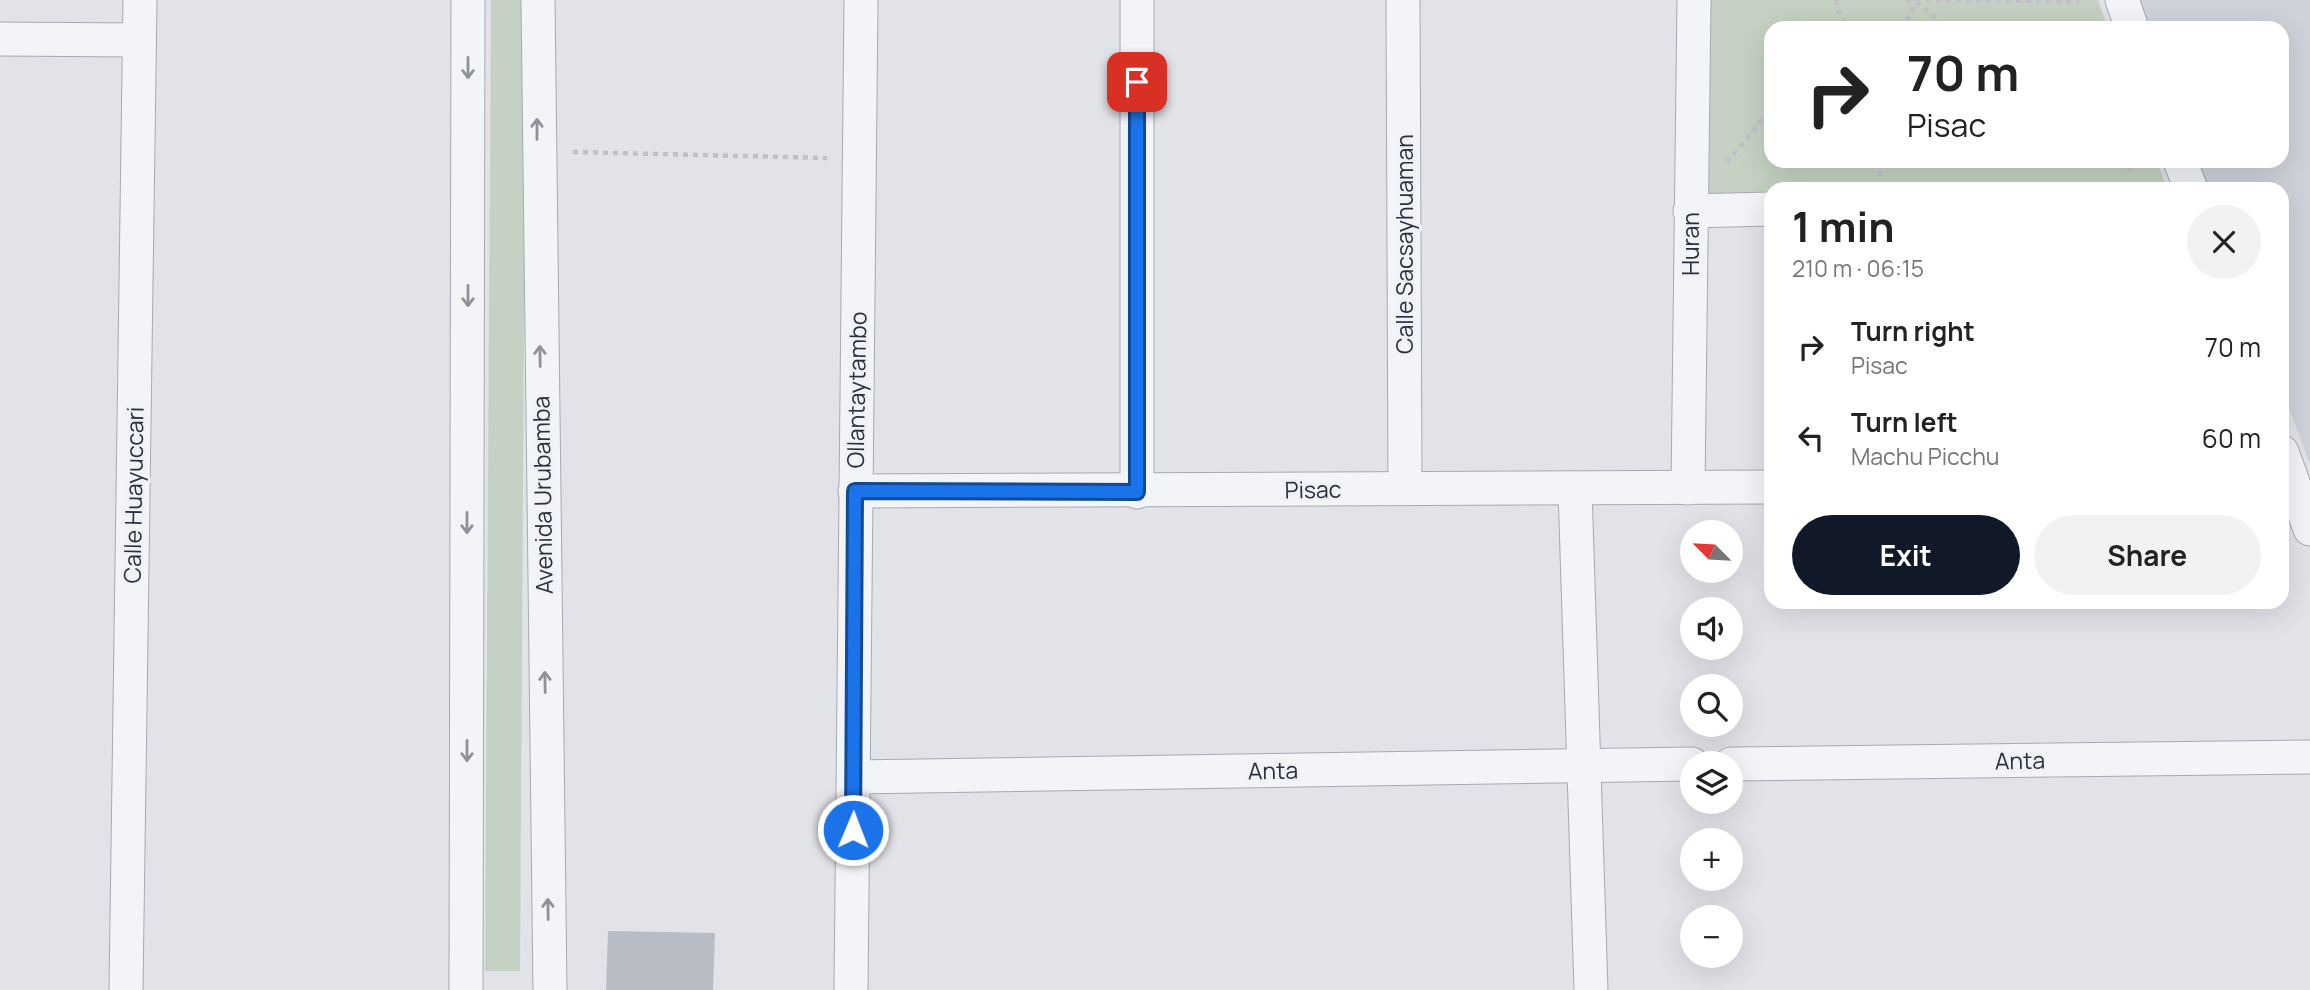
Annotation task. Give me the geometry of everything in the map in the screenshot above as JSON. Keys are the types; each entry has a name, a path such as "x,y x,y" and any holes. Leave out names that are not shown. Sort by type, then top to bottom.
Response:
{"street":[{"name":"Calle Huayuccari","path":"126,990 140,0"},
{"path":"466,990 468,0"},
{"name":"Avenida Urubamba","path":"538,0 537,151 550,990"},
{"name":"Ollantaytambo","path":"851,990 861,0"},
{"path":"1137,0 1137,492"},
{"name":"Calle Sacsayhuaman","path":"1403,0 1405,487"},
{"name":"Huran","path":"1688,488 1694,0"},
{"path":"2122,0 2130,21"},
{"path":"0,39 139,40"},
{"path":"1690,211 1764,209"},
{"path":"2289,480 2310,529"},
{"name":"Pisac","path":"855,491 1137,492 1405,487 1764,487"},
{"path":"1574,489 1591,990"},
{"name":"Anta","path":"1743,764 2310,757"},
{"name":"Anta","path":"854,776 1680,764"}],"path":[{"path":"1836,0 1843,21"},
{"path":"1906,0 2079,1"},
{"path":"1906,21 1915,1"},
{"path":"1915,1 1940,21"},
{"path":"1722,169 1764,118"},
{"path":"537,151 859,159"},
{"path":"1880,168 1880,176"},
{"path":"2129,168 2134,172"}],"shaded area":[{"path":"2136,0 2310,0 2310,464 2289,408 2289,182 2204,182 2200,168 2289,168 2289,21 2144,21"}],"green space":[{"path":"491,0 526,0 520,971 485,971"},
{"path":"1704,0 2098,0 2106,21 1764,21 1764,168 2160,168 2164,182 1764,182 1764,197 1700,198"}],"building":[{"path":"608,931 715,933 713,990 606,990"}],"route":[{"path":"853,830 855,491 1137,492 1137,82"}]}
